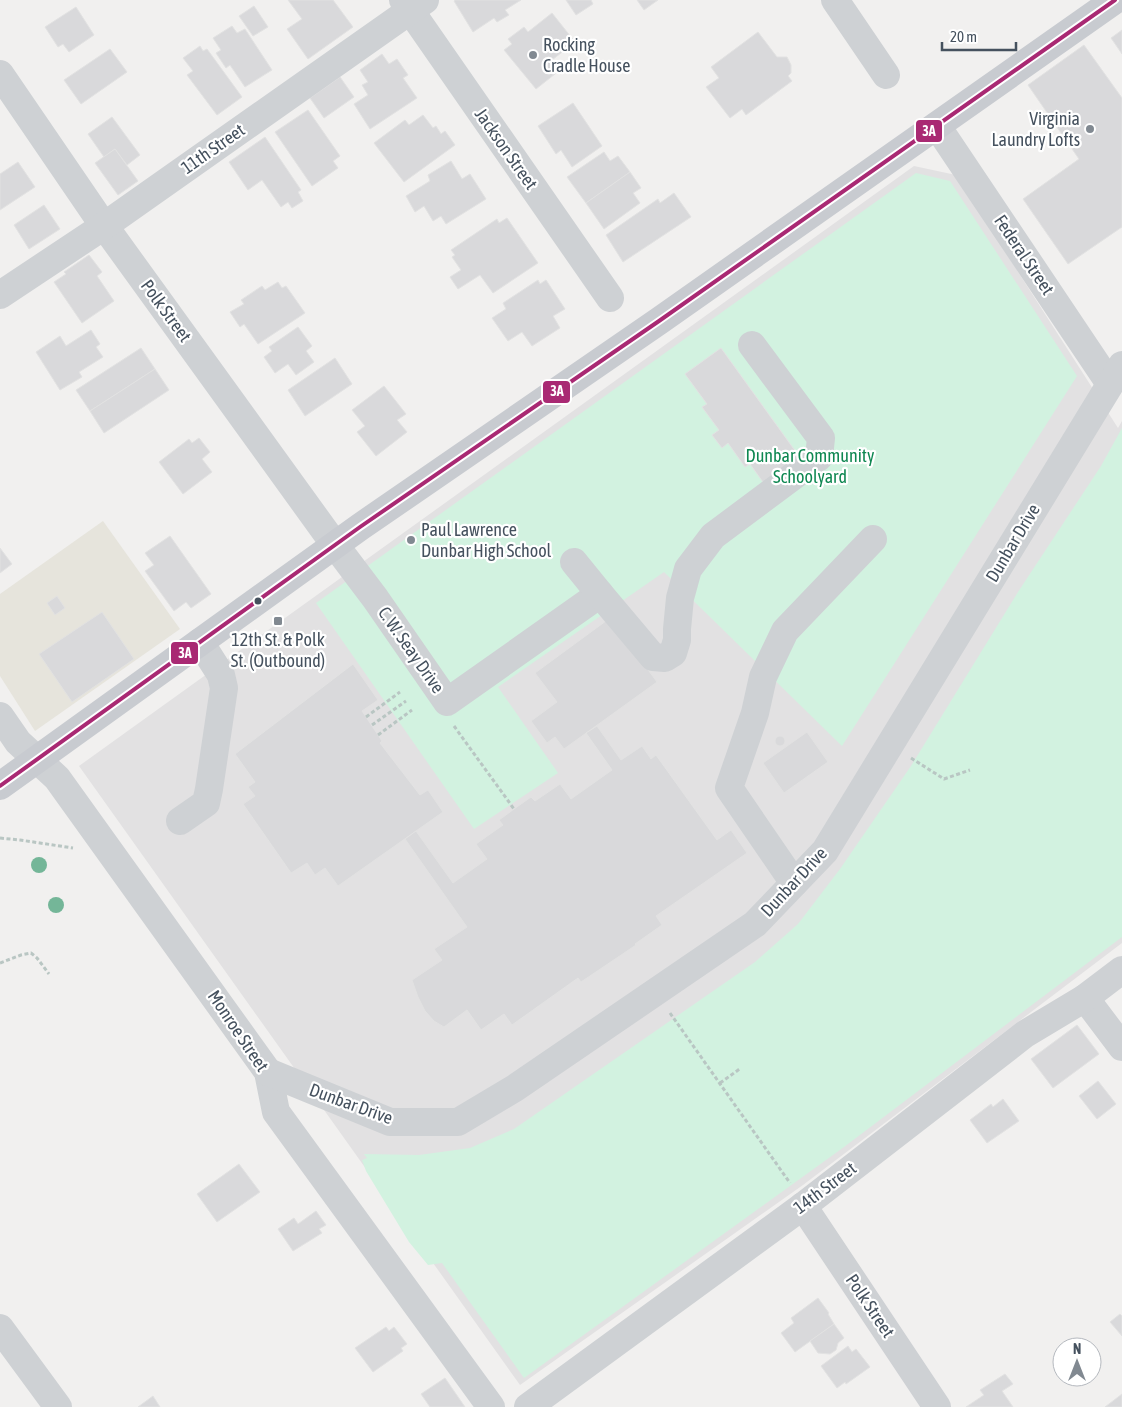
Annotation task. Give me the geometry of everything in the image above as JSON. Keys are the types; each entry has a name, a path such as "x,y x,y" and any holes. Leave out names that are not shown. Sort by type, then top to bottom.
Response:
{"main road":[{"path":"0,786 335,545 660,321 1115,0"}],"street":[{"path":"835,0 886,75"},
{"name":"11th Street","path":"0,296 104,226 413,4"},
{"name":"Jackson Street","path":"413,4 610,298"},
{"name":"Polk Street","path":"0,74 104,226 335,545"},
{"name":"Federal Street","path":"936,126 1116,375"},
{"path":"574,562 653,657 665,658 674,653 677,640 680,598 688,570 693,563 714,536 819,457 821,438 752,345"},
{"name":"Dunbar Drive","path":"268,1072 390,1122 458,1122 515,1088 755,924 825,851 1116,375"},
{"path":"794,883 729,788 755,713 762,677 785,631 873,539"},
{"name":"C. W. Seay Drive","path":"335,545 375,598 447,702 600,594"},
{"path":"180,820 206,803 210,789 224,688 221,675 200,642"},
{"name":"Monroe Street","path":"0,716 18,742 57,778 68,792 268,1072 276,1112 491,1407"},
{"name":"14th Street","path":"528,1407 798,1196 1025,1034 1085,998 1122,970"},
{"path":"1085,998 1122,1047"},
{"name":"Polk Street","path":"798,1196 937,1407"},
{"path":"0,1328 58,1407"}],"path":[{"path":"366,717 400,692"},
{"path":"372,725 406,701"},
{"path":"378,734 412,710"},
{"path":"464,739 514,809"},
{"path":"911,758 944,778 970,770"},
{"path":"0,838 73,848"},
{"path":"0,964 20,955 31,953 38,958 48,974"},
{"path":"669,1010 798,1196"},
{"path":"720,1083 741,1068"}],"shaded area":[{"path":"914,166 956,175 1118,428 1122,421 1122,943 803,1185 520,1385 79,766"},
{"path":"103,521 180,629 35,731 0,676 0,594"}],"green space":[{"name":"Dunbar Community Schoolyard","path":"916,173 950,181 1077,376 842,746 664,572 498,687 558,773 474,829 316,603"},
{"path":"1122,428 1122,937 844,1147 524,1378 442,1263 428,1265 409,1242 366,1171 362,1160 367,1158 364,1154 419,1155 470,1148 514,1129 755,962 798,924 840,869 911,766 1018,592 1101,466"}],"building":[{"path":"288,0 333,0 353,27 308,59 287,29 302,19"},
{"path":"455,0 521,0 505,10 509,15 497,22 494,18 473,32"},
{"path":"566,0 591,0 593,4 576,15"},
{"path":"637,0 658,0 644,10"},
{"path":"254,6 268,27 253,36 239,16"},
{"path":"76,7 94,35 69,52 63,44 58,47 45,27"},
{"name":"Rocking Cradle House","path":"552,13 575,42 552,60 560,70 536,89 504,50 512,44 508,39 524,27 528,32"},
{"path":"232,26 237,33 245,29 272,70 245,87 230,65 226,68 216,53 221,50 213,38"},
{"path":"1122,30 1122,54 1111,38"},
{"path":"758,32 777,57 787,57 791,65 791,73 788,76 792,81 746,115 742,109 730,118 706,87 719,78 711,67"},
{"name":"Virginia Laundry Lofts","path":"1084,45 1122,98 1122,227 1068,264 1023,199 1079,159 1028,85"},
{"path":"200,46 203,51 207,49 242,97 217,115 187,75 193,71 183,58"},
{"path":"110,49 127,72 81,104 64,80"},
{"path":"382,54 389,64 397,59 408,75 403,78 417,98 370,129 354,104 368,95 362,85 368,82 360,70"},
{"path":"340,77 354,97 324,118 310,98"},
{"path":"573,103 602,146 572,167 561,150 556,154 538,126"},
{"path":"308,110 340,156 333,161 338,168 312,186 275,132"},
{"path":"423,115 433,128 436,126 441,134 445,131 455,145 404,182 374,143 405,120 409,125"},
{"path":"112,117 140,155 127,165 115,149 104,157 88,134"},
{"path":"265,137 301,190 298,192 303,201 292,208 288,202 281,207 262,180 248,190 229,162"},
{"path":"115,149 138,181 118,195 95,163"},
{"path":"604,152 610,161 618,156 630,172 586,203 567,177"},
{"path":"451,161 462,179 470,174 486,199 446,224 441,216 433,221 424,206 415,212 406,196 430,181 428,175"},
{"path":"18,162 35,187 0,210 0,174"},
{"path":"630,172 641,188 633,193 640,203 604,229 586,203"},
{"path":"674,193 691,217 623,262 606,235 658,199 660,203"},
{"path":"44,205 60,229 29,249 14,225"},
{"path":"507,218 538,263 493,293 480,275 458,289 450,277 461,270 452,257 455,255 451,250 497,219 499,223"},
{"path":"89,255 102,272 97,276 114,301 82,323 54,282 66,274 64,272"},
{"path":"538,280 540,284 546,280 565,309 553,316 560,328 532,346 522,332 508,341 492,318 506,309 503,303"},
{"path":"278,282 282,288 286,286 305,313 258,344 244,324 240,327 230,312 244,304 241,300 262,286 265,290"},
{"path":"298,327 312,346 306,351 314,362 296,375 288,364 275,373 264,357 272,351 269,347"},
{"path":"91,330 100,344 96,347 103,357 79,372 82,377 60,390 36,352 60,336 66,346"},
{"path":"141,348 155,369 90,411 76,390"},
{"path":"721,348 801,459 765,485 750,464 745,467 728,443 722,448 712,435 719,430 702,407 707,404 685,374"},
{"path":"335,358 352,384 305,416 288,390"},
{"path":"155,369 169,390 104,433 90,411"},
{"path":"384,386 406,414 397,420 407,432 376,456 357,432 365,426 352,410"},
{"path":"199,438 210,452 202,459 212,472 183,494 159,462 189,439 192,443"},
{"path":"170,536 211,594 191,608 186,602 174,611 145,571 154,565 145,553"},
{"path":"0,548 12,564 0,573"},
{"path":"57,596 65,608 55,615 47,603"},
{"path":"102,612 134,659 72,702 39,654"},
{"path":"610,618 657,682 564,749 555,737 547,743 531,721 557,702 535,673"},
{"path":"353,664 378,700 362,711 382,741 380,743 420,795 428,790 443,812 338,886 325,868 315,875 307,863 291,873 243,804 255,796 248,787 255,782 235,754"},
{"path":"597,726 621,760 642,746 651,759 656,755 717,840 731,830 747,853 656,916 662,925 636,945 581,982 578,978 512,1025 504,1014 481,1030 467,1010 444,1027 434,1021 425,1011 412,980 442,960 434,949 467,927 405,839 416,831 453,883 487,859 476,844 503,825 499,820 514,809 531,797 535,801 560,784 571,799 612,770 586,733"},
{"path":"807,732 828,762 784,793 763,763"},
{"path":"780,736 785,741 780,746 775,741"},
{"path":"1077,1025 1099,1054 1053,1088 1031,1059"},
{"path":"1098,1081 1116,1104 1097,1119 1079,1096"},
{"path":"1003,1099 1019,1121 987,1143 970,1120 991,1104 993,1107"},
{"path":"239,1164 260,1192 217,1222 197,1194"},
{"path":"316,1211 326,1225 319,1229 322,1233 293,1251 278,1229 294,1218 298,1224"},
{"path":"818,1298 829,1313 834,1324 795,1352 781,1333 794,1323 791,1318"},
{"path":"1120,1314 1122,1316 1122,1336 1110,1322"},
{"path":"834,1324 844,1338 838,1343 836,1350 830,1354 818,1353 810,1341"},
{"path":"386,1327 389,1331 394,1327 407,1344 401,1348 403,1351 373,1372 355,1348"},
{"path":"848,1346 852,1352 856,1349 870,1367 837,1388 821,1366"},
{"path":"1005,1374 1013,1384 1002,1391 1013,1407 966,1407 984,1395 980,1390"},
{"path":"445,1378 465,1407 430,1407 421,1394"},
{"path":"1122,1394 1122,1407 1105,1407"},
{"path":"153,1396 160,1407 138,1407"}],"transit line":[{"name":"3A","path":"0,786 360,527 659,321 1115,0"}],"place":[{"name":"Rocking Cradle House","path":"533,55"},
{"name":"Virginia Laundry Lofts","path":"1090,129"},
{"name":"Paul Lawrence Dunbar High School","path":"411,540"},
{"name":"12th St. & Polk St. (Outbound)","path":"278,621"}]}
